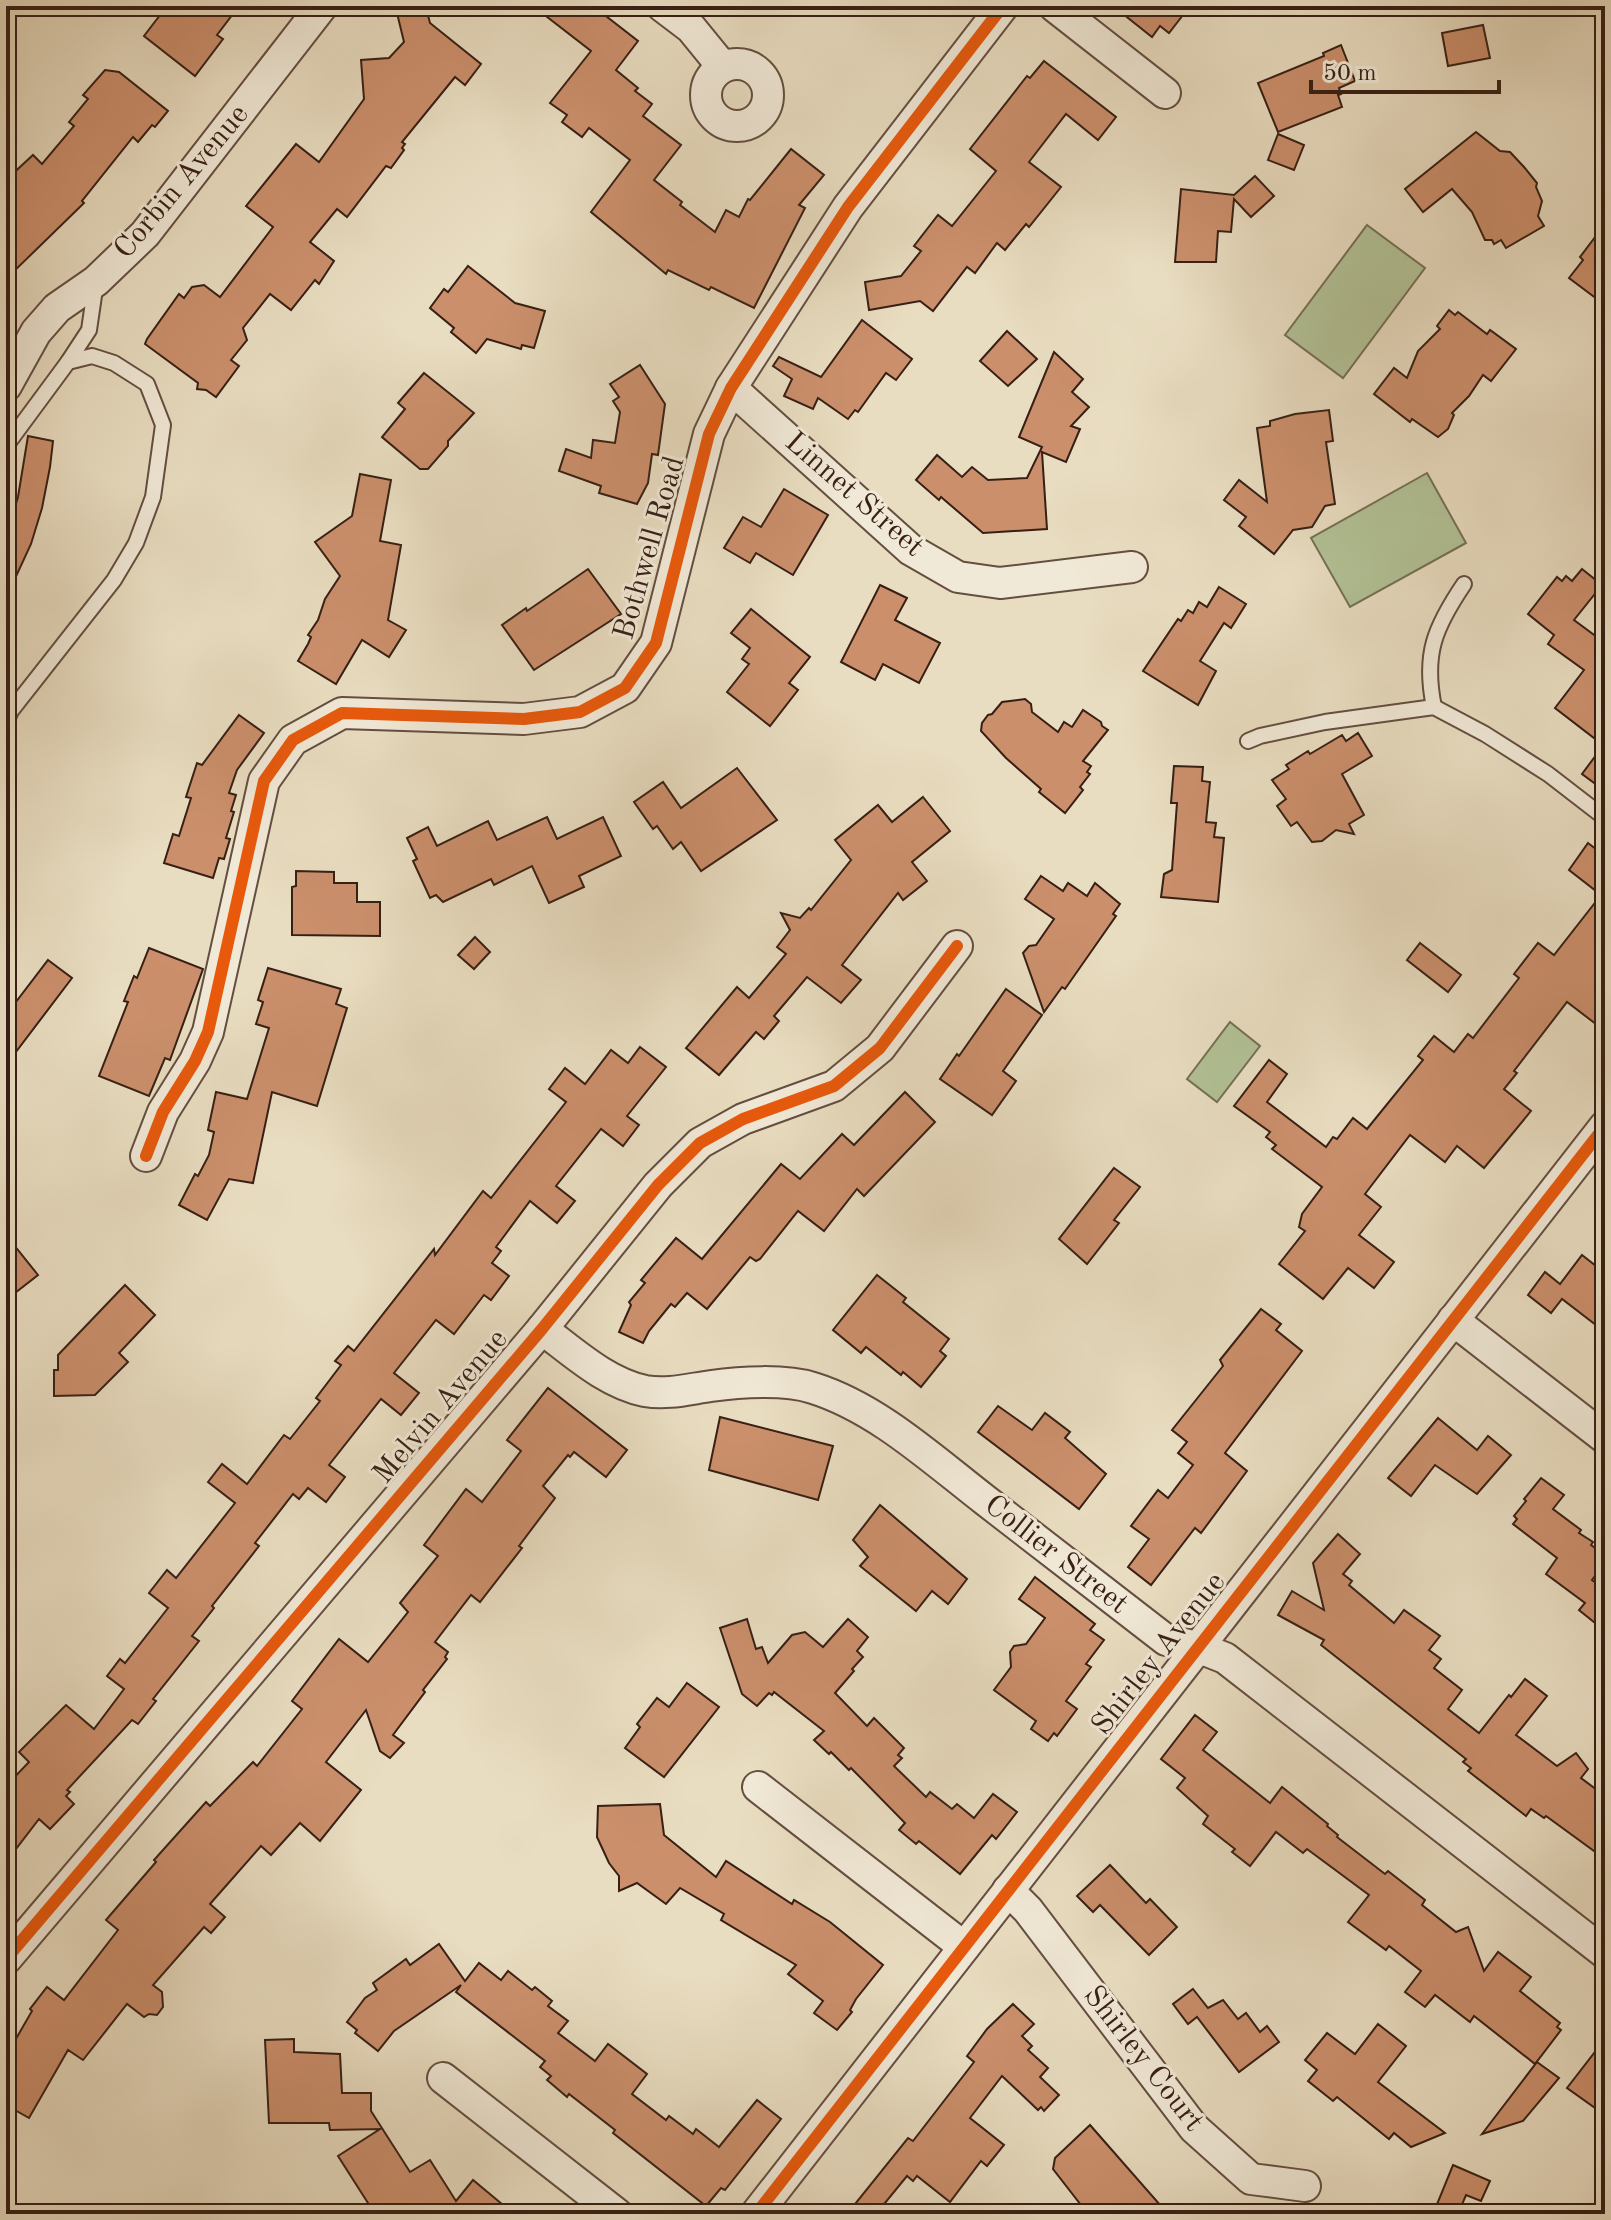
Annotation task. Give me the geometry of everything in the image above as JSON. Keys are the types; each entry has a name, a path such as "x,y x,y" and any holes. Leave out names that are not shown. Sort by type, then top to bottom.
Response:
{"street":[{"name":"Corbin Avenue","path":"6,386 36,332 57,308 96,281 145,234 322,6"},
{"path":"662,6 691,28 722,66"},
{"name":"Bothwell Road","path":"146,1156 163,1112 195,1061 208,1032 264,781 293,740 342,713 524,719 580,712 625,688 656,643 709,434 731,388 848,207 1003,6"},
{"path":"1054,6 1165,93"},
{"name":"Linnet Street","path":"731,388 911,550 958,577 1000,583 1132,567"},
{"name":"Melvin Avenue","path":"6,1959 542,1329 658,1185 700,1143 743,1119 834,1086 880,1048 957,946"},
{"name":"Shirley Avenue","path":"756,2214 1605,1126"},
{"path":"1453,1320 1605,1438"},
{"name":"Collier Street","path":"542,1329 599,1371 620,1383 644,1391 667,1392 758,1382 811,1387 860,1408 951,1472 1166,1640 1225,1658 1605,1953"},
{"path":"758,1787 964,1947"},
{"name":"Shirley Court","path":"1008,1890 1028,1910 1194,2128 1251,2179 1305,2186"},
{"path":"443,2078 617,2214"}],"lane":[{"path":"6,446 89,330 96,281"},
{"path":"6,722 11,711 114,580 136,543 153,497 163,425 147,384 114,363 92,356 68,362"},
{"path":"1434,707 1429,683 1438,624 1464,584"},
{"path":"1248,741 1325,722 1434,707 1485,734 1548,774 1605,818"}],"green space":[{"path":"1367,225 1425,268 1343,378 1285,335"},
{"path":"1427,473 1466,543 1350,607 1311,538"},
{"path":"1230,1022 1260,1046 1217,1102 1187,1079"}],"building":[{"path":"167,6 239,6 217,35 223,39 195,76 144,36"},
{"path":"533,6 593,6 638,41 616,70 652,104 643,116 681,145 654,180 715,232 726,210 739,217 748,199 791,149 824,175 799,205 805,208 754,308 668,270 666,274 591,212 630,160 589,128 582,137 562,122 567,115 550,103 591,51"},
{"path":"1113,6 1177,6 1175,8 1183,15 1169,33 1160,26 1152,37"},
{"path":"426,7 430,23 481,64 465,85 455,77 402,142 405,144 404,150 391,168 386,166 347,217 337,209 310,242 334,261 319,284 315,280 291,310 270,294 243,328 247,340 231,360 239,366 216,397 206,390 197,389 198,383 145,344 147,339 179,294 184,298 192,287 204,285 220,297 273,227 246,206 296,144 319,162 364,99 361,60 389,58 404,42 397,13"},
{"path":"1483,25 1490,58 1448,66 1442,33"},
{"path":"1341,45 1355,81 1339,88 1342,107 1278,132 1258,83 1324,56 1323,53"},
{"path":"1044,61 1116,117 1098,140 1066,114 1029,162 1061,187 1029,227 1026,224 1005,250 997,243 975,273 967,267 933,311 920,301 869,310 865,282 901,276 921,251 914,246 938,215 952,226 996,171 970,149 1027,76 1030,78"},
{"path":"105,70 119,72 168,111 138,142 133,137 82,201 84,203 6,279 6,180 33,155 42,164 74,126 69,122 88,99 83,95"},
{"path":"1476,132 1500,151 1510,152 1537,183 1542,201 1538,216 1544,226 1506,248 1501,240 1494,244 1492,240 1485,240 1472,212 1452,189 1423,212 1405,189"},
{"path":"1278,134 1304,145 1294,170 1268,160"},
{"path":"1255,176 1274,196 1251,217 1234,199 1231,232 1218,231 1216,262 1175,262 1181,189 1234,195"},
{"path":"1605,224 1605,305 1569,278 1583,260 1580,257"},
{"path":"468,266 515,303 545,311 534,348 522,345 521,349 487,339 476,353 451,332 454,328 430,308 444,289 448,292"},
{"path":"1449,310 1455,315 1458,312 1487,334 1490,330 1516,349 1491,381 1483,375 1469,396 1452,413 1454,415 1448,429 1438,437 1412,419 1410,422 1374,394 1394,368 1407,378 1418,351 1440,329 1437,326"},
{"path":"862,320 912,359 896,380 886,373 858,412 855,410 848,419 818,398 813,409 784,396 792,379 773,366 779,357 821,377"},
{"path":"1007,331 1037,359 1008,386 980,361"},
{"path":"1054,352 1083,379 1072,392 1089,407 1071,426 1080,429 1066,462 1042,452 1047,529 983,533 916,480 937,455 962,477 972,467 988,480 1027,478 1042,447 1019,437"},
{"path":"640,365 665,404 658,455 652,454 648,483 637,504 599,493 601,486 559,471 566,449 591,458 593,440 615,443 620,412 613,401 619,397 610,384"},
{"path":"424,373 474,413 428,469 420,469 382,437 405,409 398,403"},
{"path":"1329,410 1333,441 1326,442 1335,504 1325,506 1312,527 1293,530 1274,554 1239,526 1246,517 1224,500 1239,480 1267,502 1257,428 1270,426 1270,421 1295,414"},
{"path":"28,436 53,441 50,467 31,544 6,598 6,536 18,497"},
{"path":"360,474 391,480 380,541 401,545 388,620 406,630 389,657 362,640 336,684 298,661 325,599 340,576 315,542 352,516"},
{"path":"784,489 828,515 793,575 756,553 750,563 724,548 743,517 761,527"},
{"path":"588,569 621,614 534,670 502,625"},
{"path":"1582,569 1602,585 1574,620 1605,643 1605,724 1594,738 1555,708 1584,670 1548,644 1554,635 1528,614 1557,577 1562,581 1566,576 1572,581"},
{"path":"880,585 907,598 895,620 940,643 919,683 883,664 875,680 841,662"},
{"path":"1219,587 1246,604 1231,628 1224,623 1200,661 1216,671 1198,705 1143,671 1178,619 1181,621 1188,610 1193,613 1199,602 1207,607"},
{"path":"751,609 810,657 789,683 798,690 770,726 727,692 749,664 742,659 750,648 731,633"},
{"path":"1025,699 1031,704 1032,712 1058,732 1064,722 1072,727 1083,710 1108,730 1083,761 1091,766 1087,772 1090,774 1080,787 1083,790 1065,813 1039,792 1041,789 981,731 982,723 1002,702"},
{"path":"239,715 264,733 237,770 229,793 236,795 224,859 219,858 213,878 164,863 173,834 179,836 191,798 186,797 197,763 202,765"},
{"path":"1358,733 1372,756 1342,774 1364,815 1349,824 1354,834 1336,830 1322,841 1312,842 1297,822 1291,826 1277,806 1286,799 1272,780 1289,769 1286,765 1308,751 1310,754 1342,735 1346,741"},
{"path":"1605,743 1605,791 1582,774"},
{"path":"1174,766 1203,767 1202,781 1210,782 1206,822 1216,823 1214,837 1224,838 1218,902 1161,897 1164,874 1172,870 1177,803 1171,803"},
{"path":"737,768 777,820 701,871 681,842 673,849 657,826 653,829 634,802 663,782 681,808"},
{"path":"923,797 950,831 912,862 927,881 903,900 898,893 842,965 861,980 841,1003 807,977 774,1016 779,1021 764,1039 756,1032 719,1075 686,1048 737,987 749,998 786,954 777,947 790,930 781,913 800,918 809,908 811,910 851,860 835,840 878,805 892,822"},
{"path":"547,817 557,839 603,817 621,856 579,876 584,887 549,903 532,866 494,885 491,879 443,902 436,895 430,898 413,861 417,859 407,838 428,827 437,846 488,821 497,840"},
{"path":"1588,843 1605,856 1605,1031 1567,1002 1514,1071 1517,1073 1504,1089 1531,1111 1484,1168 1457,1146 1445,1162 1410,1135 1365,1194 1381,1207 1359,1235 1394,1262 1374,1288 1348,1268 1323,1299 1279,1264 1305,1231 1299,1227 1302,1214 1322,1187 1272,1149 1276,1145 1266,1137 1270,1132 1234,1106 1269,1060 1287,1074 1267,1102 1326,1147 1333,1137 1337,1139 1353,1118 1367,1129 1423,1060 1418,1056 1434,1036 1454,1052 1468,1034 1473,1038 1519,978 1514,974 1538,943 1554,955 1601,895 1569,870"},
{"path":"296,871 334,872 334,883 357,883 357,902 380,902 380,936 292,935 292,887 296,886"},
{"path":"1041,876 1063,891 1068,883 1087,896 1095,883 1120,904 1113,914 1116,916 1065,989 1062,987 1044,1012 1023,953 1029,946 1036,945 1054,919 1025,899"},
{"path":"475,937 490,952 474,969 458,955"},
{"path":"1420,943 1461,975 1448,992 1407,960"},
{"path":"149,948 203,969 170,1060 165,1058 149,1096 99,1076 128,1002 124,1001"},
{"path":"48,960 72,978 6,1065 6,1015"},
{"path":"268,968 341,989 336,1004 347,1008 317,1106 272,1092 253,1183 229,1179 207,1220 179,1205 209,1155 214,1132 208,1130 216,1092 247,1099 269,1028 256,1024 263,1002 258,1000"},
{"path":"1006,989 1042,1015 1003,1071 1016,1081 992,1115 940,1079"},
{"path":"640,1047 666,1067 627,1116 639,1125 623,1146 601,1129 556,1186 575,1201 557,1223 530,1201 496,1247 501,1251 492,1263 509,1276 491,1300 484,1295 454,1334 436,1320 394,1373 419,1393 401,1415 381,1399 329,1465 345,1477 326,1502 308,1488 299,1499 293,1494 255,1543 259,1546 192,1636 199,1641 153,1699 156,1701 138,1724 132,1720 67,1790 70,1792 66,1796 74,1804 50,1829 39,1819 6,1862 6,1786 29,1762 19,1752 66,1705 94,1729 124,1689 107,1676 120,1659 125,1663 168,1608 149,1593 167,1570 176,1578 235,1503 208,1482 222,1464 247,1484 284,1435 290,1439 320,1401 316,1398 341,1365 335,1361 348,1346 354,1351 434,1249 435,1255 483,1191 491,1198 566,1102 549,1089 565,1068 585,1084 611,1050 628,1063"},
{"path":"905,1092 935,1122 864,1196 857,1189 824,1231 798,1211 760,1259 756,1261 750,1257 707,1309 687,1293 675,1307 671,1304 643,1343 619,1332 631,1305 629,1302 645,1283 641,1280 676,1238 702,1259 781,1164 800,1179 842,1134 854,1145"},
{"path":"1114,1168 1140,1187 1114,1220 1119,1223 1087,1264 1059,1239"},
{"path":"6,1235 38,1275 6,1300"},
{"path":"1582,1255 1605,1273 1605,1332 1562,1299 1551,1313 1528,1295 1545,1272 1560,1284"},
{"path":"877,1275 906,1298 903,1302 949,1339 940,1351 946,1356 921,1387 866,1347 861,1353 833,1330"},
{"path":"125,1285 155,1315 119,1353 128,1362 95,1395 54,1396 54,1370 58,1370 58,1355"},
{"path":"1261,1309 1281,1324 1276,1330 1302,1351 1225,1453 1247,1471 1201,1533 1195,1528 1151,1585 1128,1567 1149,1539 1131,1526 1158,1490 1168,1498 1193,1465 1178,1453 1187,1442 1172,1430 1223,1366 1220,1360"},
{"path":"548,1388 627,1450 606,1477 574,1452 570,1457 568,1455 543,1486 555,1498 519,1546 522,1548 480,1602 471,1595 435,1642 448,1652 447,1659 393,1735 404,1743 390,1758 380,1751 366,1710 326,1762 361,1790 320,1841 300,1823 271,1855 261,1846 210,1904 225,1917 211,1933 204,1927 153,1985 162,1992 163,2007 157,2015 144,2017 127,2004 83,2060 68,2050 29,2118 6,2105 6,2056 32,2011 30,2009 47,1987 64,2000 118,1930 106,1920 206,1802 210,1806 253,1762 257,1766 302,1709 292,1701 339,1639 368,1662 408,1612 400,1603 438,1556 424,1545 466,1489 482,1502 521,1451 507,1440"},
{"path":"998,1406 1032,1430 1045,1413 1070,1432 1065,1438 1106,1474 1079,1509 978,1432"},
{"path":"720,1417 833,1446 818,1500 709,1470"},
{"path":"1438,1418 1477,1450 1488,1436 1511,1455 1477,1494 1435,1465 1411,1496 1388,1478"},
{"path":"1541,1478 1564,1495 1553,1509 1581,1530 1579,1533 1605,1555 1605,1563 1592,1580 1599,1585 1605,1577 1605,1631 1579,1610 1585,1603 1546,1574 1557,1558 1513,1524 1517,1519 1514,1516 1526,1501 1524,1499"},
{"path":"880,1505 967,1579 948,1604 932,1591 916,1611 860,1566 868,1557 853,1540"},
{"path":"1338,1534 1360,1554 1343,1574 1352,1581 1349,1585 1394,1623 1404,1610 1440,1636 1429,1650 1441,1659 1434,1668 1462,1690 1448,1709 1479,1733 1525,1679 1547,1696 1516,1735 1557,1766 1576,1753 1588,1769 1581,1778 1605,1796 1605,1859 1546,1816 1544,1818 1531,1809 1526,1816 1468,1771 1471,1768 1463,1762 1466,1759 1321,1645 1324,1640 1278,1615 1292,1591 1324,1610 1313,1563"},
{"path":"1035,1577 1095,1624 1090,1630 1104,1640 1086,1664 1091,1667 1066,1701 1077,1709 1057,1736 1054,1733 1048,1741 1031,1729 1036,1721 994,1690 1011,1667 1010,1652 1014,1646 1026,1644 1045,1618 1019,1599"},
{"path":"747,1619 756,1649 762,1647 768,1663 792,1635 805,1632 823,1647 848,1619 868,1637 857,1651 863,1657 835,1693 867,1726 874,1718 904,1748 898,1755 902,1758 894,1766 926,1797 930,1792 952,1809 957,1804 974,1818 993,1794 1017,1812 996,1839 992,1835 960,1874 919,1841 916,1844 899,1830 905,1823 851,1768 849,1770 814,1740 824,1731 774,1692 772,1695 769,1693 757,1706 742,1694 720,1628"},
{"path":"687,1683 719,1707 664,1777 625,1748 640,1727 637,1724 657,1698 669,1707"},
{"path":"1195,1715 1217,1732 1203,1750 1270,1803 1282,1787 1328,1824 1337,1837 1425,1900 1422,1905 1456,1932 1468,1927 1484,1971 1498,1952 1531,1977 1520,1991 1560,2023 1557,2027 1561,2030 1535,2064 1474,2016 1470,2022 1435,1995 1425,2007 1405,1992 1421,1971 1389,1946 1386,1950 1348,1922 1369,1895 1307,1849 1303,1853 1276,1832 1250,1866 1232,1852 1235,1849 1203,1824 1208,1816 1177,1788 1185,1778 1161,1759"},
{"path":"660,1804 664,1835 716,1877 726,1861 792,1904 794,1900 830,1922 883,1965 837,2030 814,2013 823,2001 788,1974 796,1965 721,1920 724,1914 680,1888 666,1904 637,1883 619,1891 619,1876 597,1837 598,1806"},
{"path":"1110,1865 1146,1903 1150,1899 1177,1927 1149,1955 1100,1905 1093,1912 1077,1896"},
{"path":"439,1944 465,1981 479,1963 501,1980 508,1971 532,1990 535,1987 552,2001 548,2006 568,2021 558,2033 595,2061 608,2044 647,2074 632,2094 666,2120 669,2116 693,2134 696,2129 719,2147 757,2100 781,2119 725,2190 721,2188 706,2206 613,2133 615,2130 547,2080 551,2076 540,2067 545,2061 456,1992 461,1985 394,2031 378,2051 355,2033 357,2030 347,2022 365,1998 377,1990 373,1983 406,1959 410,1965"},
{"path":"1193,1989 1208,2008 1223,2000 1238,2019 1246,2013 1260,2032 1267,2026 1279,2042 1239,2072 1197,2017 1188,2024 1173,2004"},
{"path":"1013,2004 1034,2024 1022,2036 1032,2046 1028,2050 1048,2068 1040,2077 1059,2095 1044,2111 1041,2107 1038,2110 1002,2076 970,2118 1004,2145 987,2166 981,2161 950,2202 917,2176 913,2181 907,2176 876,2214 847,2214 908,2138 913,2141 974,2062 967,2056 987,2029"},
{"path":"1378,2024 1406,2046 1378,2082 1445,2133 1411,2147 1394,2133 1389,2139 1337,2097 1333,2101 1308,2081 1317,2070 1305,2060 1327,2033 1355,2054"},
{"path":"294,2039 294,2052 340,2054 342,2093 371,2093 371,2111 410,2172 430,2160 456,2201 473,2180 514,2214 375,2214 338,2156 380,2129 330,2130 329,2123 269,2123 265,2040"},
{"path":"1605,2039 1605,2115 1567,2088"},
{"path":"1537,2062 1559,2078 1523,2121 1482,2134"},
{"path":"1090,2125 1168,2214 1088,2214 1053,2169 1055,2158"},
{"path":"1453,2165 1490,2181 1481,2201 1466,2195 1458,2214 1433,2214"}],"cycle path":[{"path":"146,1156 163,1112 195,1061 208,1032 264,781 293,740 342,713 524,719 580,712 625,688 656,643 709,434 731,388 848,207 1003,6"},
{"path":"6,1959 542,1329 658,1185 700,1143 743,1119 834,1086 880,1048 957,946"},
{"path":"756,2214 1605,1126"}]}
